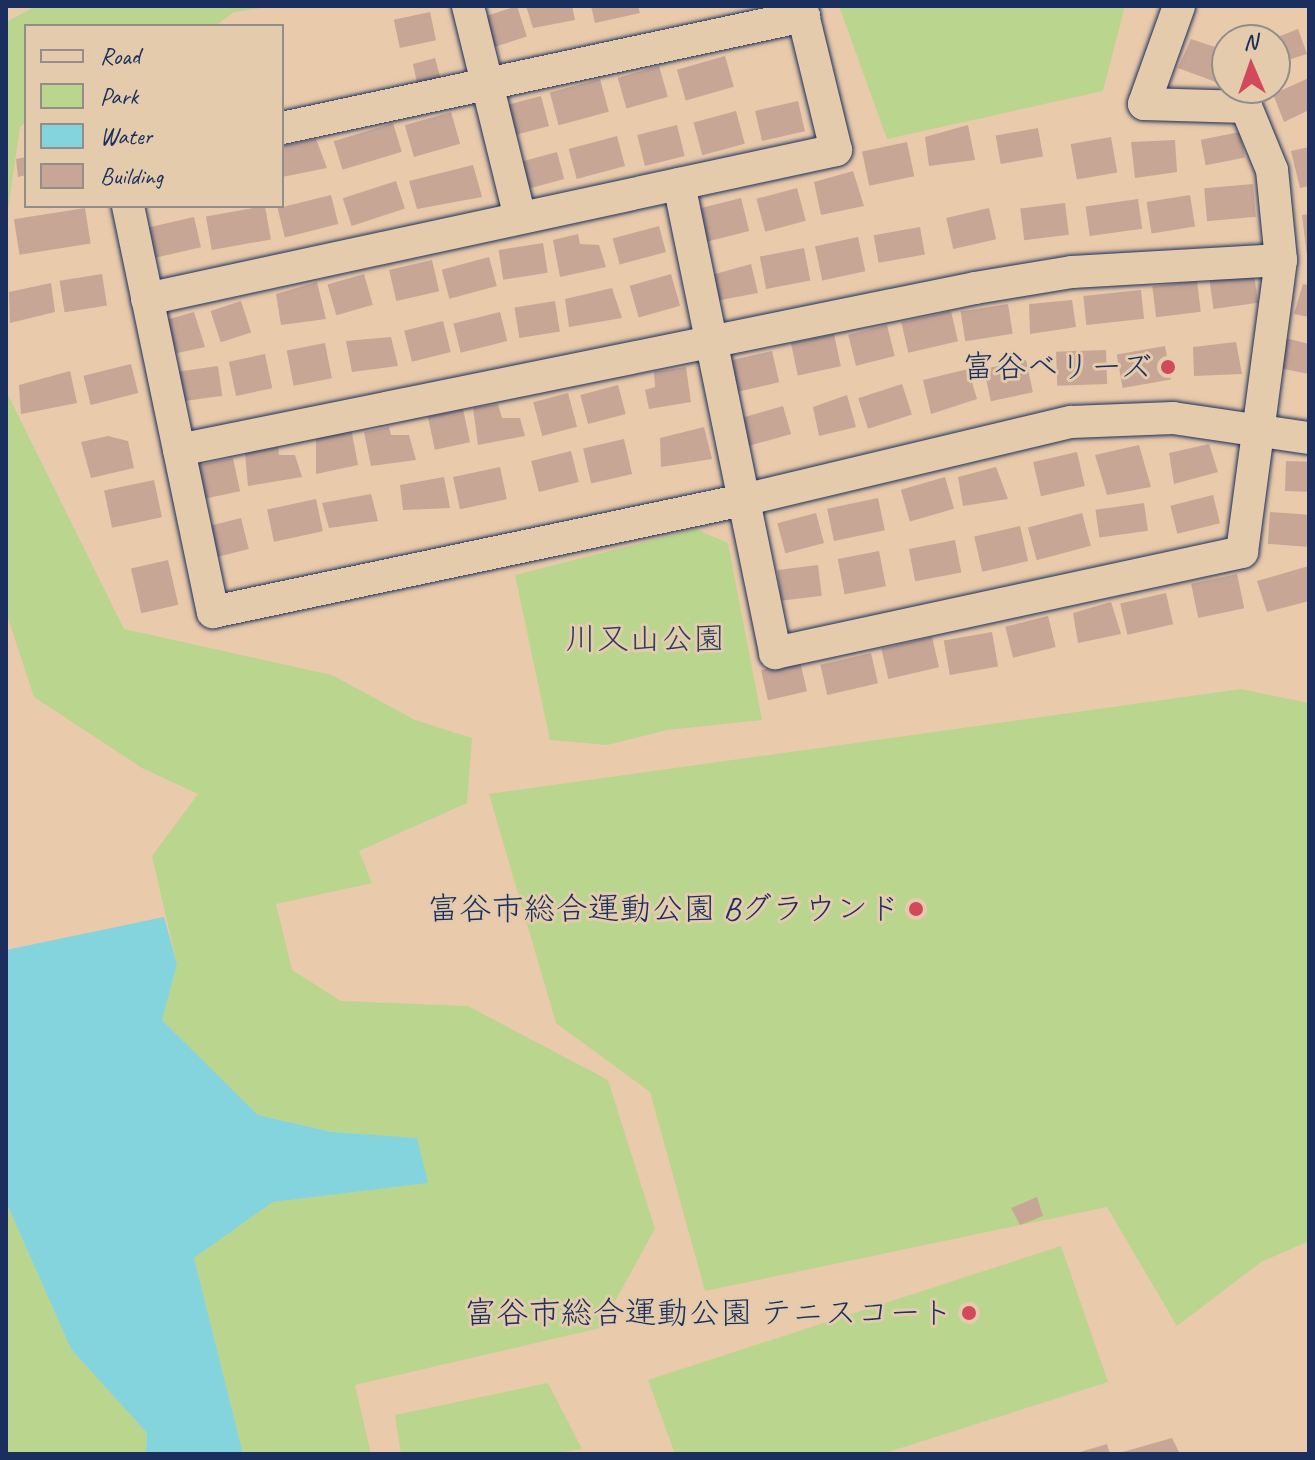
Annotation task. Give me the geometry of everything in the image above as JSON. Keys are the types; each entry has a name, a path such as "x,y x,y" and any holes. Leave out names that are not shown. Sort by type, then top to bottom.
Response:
{"street":[{"path":"468,6 520,218"},
{"path":"679,184 775,653 1242,552 1281,260 1272,170 1246,107 1144,104 1179,6"},
{"path":"147,299 836,150 802,11 284,128"},
{"path":"128,208 213,612 743,500 1071,422 1173,418 1309,438"},
{"path":"179,450 1072,272 1281,260"}],"green space":[{"path":"36,6 275,6 234,12 218,24 24,24 24,124 20,127 6,224 6,22"},
{"path":"839,6 1125,6 1103,91 887,139"},
{"path":"6,391 124,629 332,675 415,720 472,738 467,803 359,851 372,883 276,904 292,970 341,1001 468,1006 608,1080 655,1229 600,1328 355,1385 371,1454 243,1454 194,1258 273,1202 427,1183 332,1132 258,1115 162,1020 177,964 152,856 198,794 142,768 34,697 6,612"},
{"name":"川又山公園","path":"696,529 728,543 762,720 667,730 607,745 550,740 515,575"},
{"name":"富谷市総合運動公園 Bグラウンド","path":"1241,689 1309,703 1309,1241 1261,1262 1177,1326 1107,1207 705,1291 650,1092 556,1023 489,794"},
{"path":"6,1202 71,1349 147,1433 146,1454 6,1454"},
{"name":"富谷市総合運動公園 テニスコート","path":"1061,1246 1108,1382 882,1454 675,1454 648,1380"},
{"path":"548,1383 582,1449 551,1454 401,1454 395,1415"}],"water":[{"path":"164,917 177,964 162,1020 258,1115 332,1132 417,1138 428,1183 273,1202 194,1258 243,1454 146,1454 147,1433 71,1349 6,1202 6,950"}],"building":[{"path":"517,6 527,36 487,49 477,19"},
{"path":"526,6 572,6 575,20 533,28"},
{"path":"591,6 638,6 640,13 595,23"},
{"path":"430,12 436,40 400,48 394,20"},
{"path":"1298,29 1307,54 1291,59 1291,32"},
{"path":"1191,39 1211,46 1211,80 1178,68"},
{"path":"725,56 734,87 686,101 677,70"},
{"path":"435,58 441,80 417,83 413,64"},
{"path":"659,66 668,97 626,109 618,78"},
{"path":"1309,78 1309,110 1284,122 1277,104 1291,104 1291,86"},
{"path":"600,79 609,112 559,125 550,92"},
{"path":"541,96 549,126 507,137 498,107"},
{"path":"798,101 805,131 762,141 755,111"},
{"path":"736,111 745,144 702,155 693,122"},
{"path":"451,112 460,144 414,157 405,125"},
{"path":"393,123 402,152 342,170 334,141"},
{"path":"677,125 685,156 645,166 637,135"},
{"path":"968,125 975,160 929,166 925,137"},
{"path":"1038,128 1043,157 1001,164 996,135"},
{"path":"1240,132 1245,158 1206,165 1201,140"},
{"path":"617,136 625,166 577,179 569,149"},
{"path":"1111,137 1117,172 1077,180 1071,144"},
{"path":"316,139 327,168 284,177 284,146"},
{"path":"1175,140 1177,172 1135,178 1131,142"},
{"path":"907,142 914,176 869,186 862,152"},
{"path":"1309,147 1309,186 1300,188 1291,151"},
{"path":"557,152 564,179 522,190 514,163"},
{"path":"24,157 24,176 18,177 16,159"},
{"path":"473,165 482,197 417,209 409,181"},
{"path":"853,171 864,206 821,215 814,182"},
{"path":"396,181 405,209 352,226 343,198"},
{"path":"1253,184 1256,217 1207,221 1204,188"},
{"path":"797,188 806,221 765,232 756,199"},
{"path":"331,195 338,224 285,237 278,208"},
{"path":"1190,195 1195,227 1152,233 1147,202"},
{"path":"741,198 749,231 707,242 698,209"},
{"path":"1138,199 1142,229 1090,236 1086,206"},
{"path":"1065,203 1069,235 1024,240 1020,208"},
{"path":"85,208 91,244 20,255 14,219"},
{"path":"265,208 271,239 212,250 206,216"},
{"path":"989,208 996,239 953,249 946,218"},
{"path":"1309,214 1309,256 1307,256 1302,215"},
{"path":"194,217 201,247 145,260 138,230"},
{"path":"659,226 666,252 620,265 613,238"},
{"path":"920,227 925,255 879,263 874,235"},
{"path":"578,234 580,244 599,245 606,267 560,277 553,240"},
{"path":"858,237 865,271 822,280 815,246"},
{"path":"543,243 548,273 503,280 499,250"},
{"path":"804,248 810,280 766,289 760,257"},
{"path":"489,257 497,286 449,299 442,270"},
{"path":"432,260 439,291 396,301 389,270"},
{"path":"751,264 758,293 715,301 708,276"},
{"path":"102,274 107,306 65,312 60,281"},
{"path":"364,274 373,305 336,315 327,284"},
{"path":"671,274 680,306 639,318 630,286"},
{"path":"1254,274 1258,303 1213,309 1209,280"},
{"path":"1197,281 1201,312 1156,317 1152,286"},
{"path":"317,282 326,319 281,325 276,294"},
{"path":"51,283 55,312 10,323 9,292"},
{"path":"1303,284 1309,285 1309,317 1294,314"},
{"path":"612,288 622,318 569,327 565,299"},
{"path":"1141,290 1144,319 1086,325 1083,296"},
{"path":"1072,300 1076,327 1030,334 1029,304"},
{"path":"241,301 251,332 221,342 211,311"},
{"path":"555,301 560,332 519,338 515,307"},
{"path":"1008,304 1013,334 965,341 961,312"},
{"path":"951,311 958,341 908,353 901,322"},
{"path":"194,312 205,347 164,356 159,322"},
{"path":"500,312 507,341 461,353 453,324"},
{"path":"443,321 451,352 412,362 404,331"},
{"path":"887,325 895,356 856,366 848,335"},
{"path":"834,334 841,366 798,375 791,343"},
{"path":"391,337 398,366 352,372 346,341"},
{"path":"1285,338 1309,344 1309,374 1279,368"},
{"path":"1236,342 1242,374 1194,376 1193,347"},
{"path":"325,343 332,378 294,386 287,350"},
{"path":"1165,346 1171,379 1123,388 1117,355"},
{"path":"1106,350 1107,384 1057,386 1056,352"},
{"path":"772,351 779,382 734,393 727,361"},
{"path":"265,354 272,388 236,396 229,362"},
{"path":"1026,360 1033,392 991,401 984,369"},
{"path":"131,364 138,393 91,405 83,376"},
{"path":"218,366 222,396 176,402 171,373"},
{"path":"686,367 691,402 649,409 645,390 655,387 654,372"},
{"path":"968,369 977,399 931,414 923,380"},
{"path":"70,371 77,403 21,414 19,385"},
{"path":"902,384 912,414 868,429 858,398"},
{"path":"618,385 626,414 588,424 580,395"},
{"path":"568,393 577,427 542,436 533,402"},
{"path":"847,395 856,427 819,436 813,407"},
{"path":"498,404 502,418 520,418 525,436 478,445 473,408"},
{"path":"783,406 791,434 745,447 737,419"},
{"path":"463,409 470,442 435,450 428,416"},
{"path":"389,427 391,435 409,435 416,460 371,466 364,432"},
{"path":"704,427 712,459 661,467 660,438"},
{"path":"351,428 358,465 316,474 316,436"},
{"path":"108,436 128,441 134,468 91,478 81,442"},
{"path":"624,439 632,474 591,484 583,448"},
{"path":"1209,444 1218,472 1174,484 1169,453"},
{"path":"1139,445 1151,487 1107,495 1095,455"},
{"path":"278,447 279,455 295,455 302,477 248,486 245,453"},
{"path":"571,451 579,482 539,492 531,461"},
{"path":"1077,452 1085,486 1041,496 1033,462"},
{"path":"233,458 240,491 202,499 195,466"},
{"path":"1286,461 1309,462 1308,492 1285,491"},
{"path":"500,467 507,499 460,509 453,477"},
{"path":"996,467 1008,499 963,506 958,477"},
{"path":"444,477 450,508 403,510 400,485"},
{"path":"945,477 954,509 910,521 901,490"},
{"path":"154,480 162,517 112,528 104,491"},
{"path":"371,494 378,521 329,528 322,503"},
{"path":"1213,495 1220,523 1177,534 1170,506"},
{"path":"878,498 885,530 834,541 827,509"},
{"path":"316,499 323,531 274,542 267,509"},
{"path":"1144,503 1148,531 1099,538 1095,510"},
{"path":"1270,512 1309,515 1307,547 1268,544"},
{"path":"816,513 824,543 785,553 777,523"},
{"path":"1082,513 1091,546 1037,560 1028,527"},
{"path":"241,518 249,549 209,559 201,528"},
{"path":"1020,526 1028,561 982,572 974,537"},
{"path":"955,540 961,572 915,581 909,549"},
{"path":"879,551 886,586 845,594 838,559"},
{"path":"168,560 178,605 141,613 131,569"},
{"path":"818,565 822,596 781,601 777,570"},
{"path":"1309,566 1309,601 1267,612 1257,581"},
{"path":"1237,574 1244,608 1198,618 1191,584"},
{"path":"1166,593 1173,624 1127,635 1120,604"},
{"path":"1111,602 1121,634 1078,643 1073,613"},
{"path":"1048,616 1056,647 1013,658 1005,627"},
{"path":"992,632 998,666 950,675 944,641"},
{"path":"932,637 939,667 888,679 881,649"},
{"path":"871,653 878,683 827,695 820,665"},
{"path":"800,661 807,691 768,700 761,670"},
{"path":"1037,1197 1043,1216 1020,1225 1011,1208"},
{"path":"1172,1438 1180,1454 1119,1454 1119,1453"},
{"path":"1107,1444 1110,1454 1077,1454 1077,1453"}],"place":[{"name":"富谷ベリーズ","path":"1168,367"},
{"name":"富谷市総合運動公園 Bグラウンド","path":"916,909"},
{"name":"富谷市総合運動公園 テニスコート","path":"969,1313"}]}
